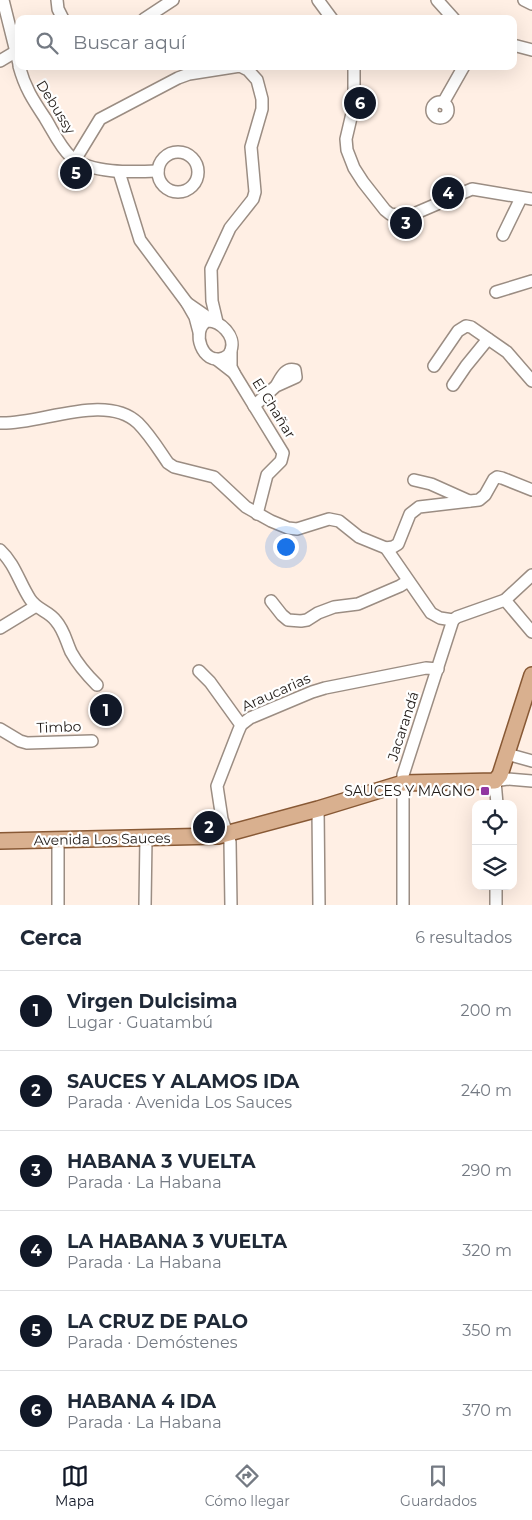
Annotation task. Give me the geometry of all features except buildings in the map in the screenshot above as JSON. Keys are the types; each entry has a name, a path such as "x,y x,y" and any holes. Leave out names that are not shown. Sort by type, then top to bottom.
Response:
{"main road":[{"path":"495,782 500,775 532,675"},
{"name":"Avenida Los Sauces","path":"0,841 218,836 318,809 403,783 495,782"}],"street":[{"name":"Debussy","path":"3,0 4,21 15,52"},
{"path":"57,0 61,15"},
{"path":"150,15 173,0"},
{"path":"318,0 329,15"},
{"path":"437,0 450,15"},
{"path":"524,0 532,4"},
{"path":"517,46 532,50"},
{"path":"0,62 15,52"},
{"name":"Debussy","path":"21,70 27,90 60,143 75,160"},
{"path":"158,171 119,172 90,166 75,160 100,119 164,84 189,74 212,70"},
{"path":"215,322 211,269 232,223 253,199 255,192 251,147 262,105 257,80 248,70"},
{"path":"354,70 354,104 346,139 347,150 354,168 385,210 397,216 416,213 472,189 527,199 503,234"},
{"path":"442,103 462,70"},
{"path":"119,172 140,240 187,303 195,317 202,350 210,357 216,359 225,357 231,351 232,344 225,329 187,303"},
{"path":"496,292 532,281"},
{"path":"200,313 207,312 212,302"},
{"path":"199,332 203,323 215,322"},
{"path":"434,366 458,332 466,326 471,327 506,352 532,381"},
{"path":"453,385 488,339"},
{"name":"El Chañar","path":"231,351 231,367 234,373 284,453 281,462 267,476 257,514"},
{"name":"El Chañar","path":"216,359 234,373"},
{"path":"254,406 276,386"},
{"path":"0,423 16,423 92,410 114,411 124,414 138,423 168,463 174,467 214,476 237,500 257,514 271,521 297,529 335,519 359,537 386,548 431,613 440,618 453,620 505,600 532,575"},
{"path":"386,548 398,544 410,514 419,507 470,502 483,498 497,477 532,490"},
{"path":"414,480 431,484 470,502"},
{"path":"0,550 9,559 28,597 36,606 51,615 58,623 75,659 97,685"},
{"path":"272,601 288,620 301,621 334,607 358,604 408,581"},
{"path":"505,600 532,632"},
{"path":"0,628 36,606"},
{"name":"Jacarandá","path":"403,905 404,769 453,620"},
{"name":"Araucarias","path":"231,905 231,849 229,834 222,819 217,786 241,725 250,718 325,688 426,668 438,669"},
{"path":"199,671 210,682 241,725"},
{"name":"Timbo","path":"0,729 27,743 92,741"},
{"path":"507,754 532,761"},
{"path":"496,800 495,782 507,779 532,782"},
{"path":"318,809 319,905"},
{"path":"145,905 146,838"},
{"path":"58,841 58,905"},
{"path":"496,890 496,905"}],"place":[{"name":"HABANA 4 IDA","path":"360,103"},
{"name":"LA CRUZ DE PALO","path":"76,173"},
{"name":"LA HABANA 3 VUELTA","path":"448,193"},
{"name":"HABANA 3 VUELTA","path":"406,223"},
{"name":"Virgen Dulcisima","path":"106,710"},
{"name":"SAUCES Y MAGNO","path":"485,791"},
{"name":"SAUCES Y ALAMOS IDA","path":"209,827"}]}
